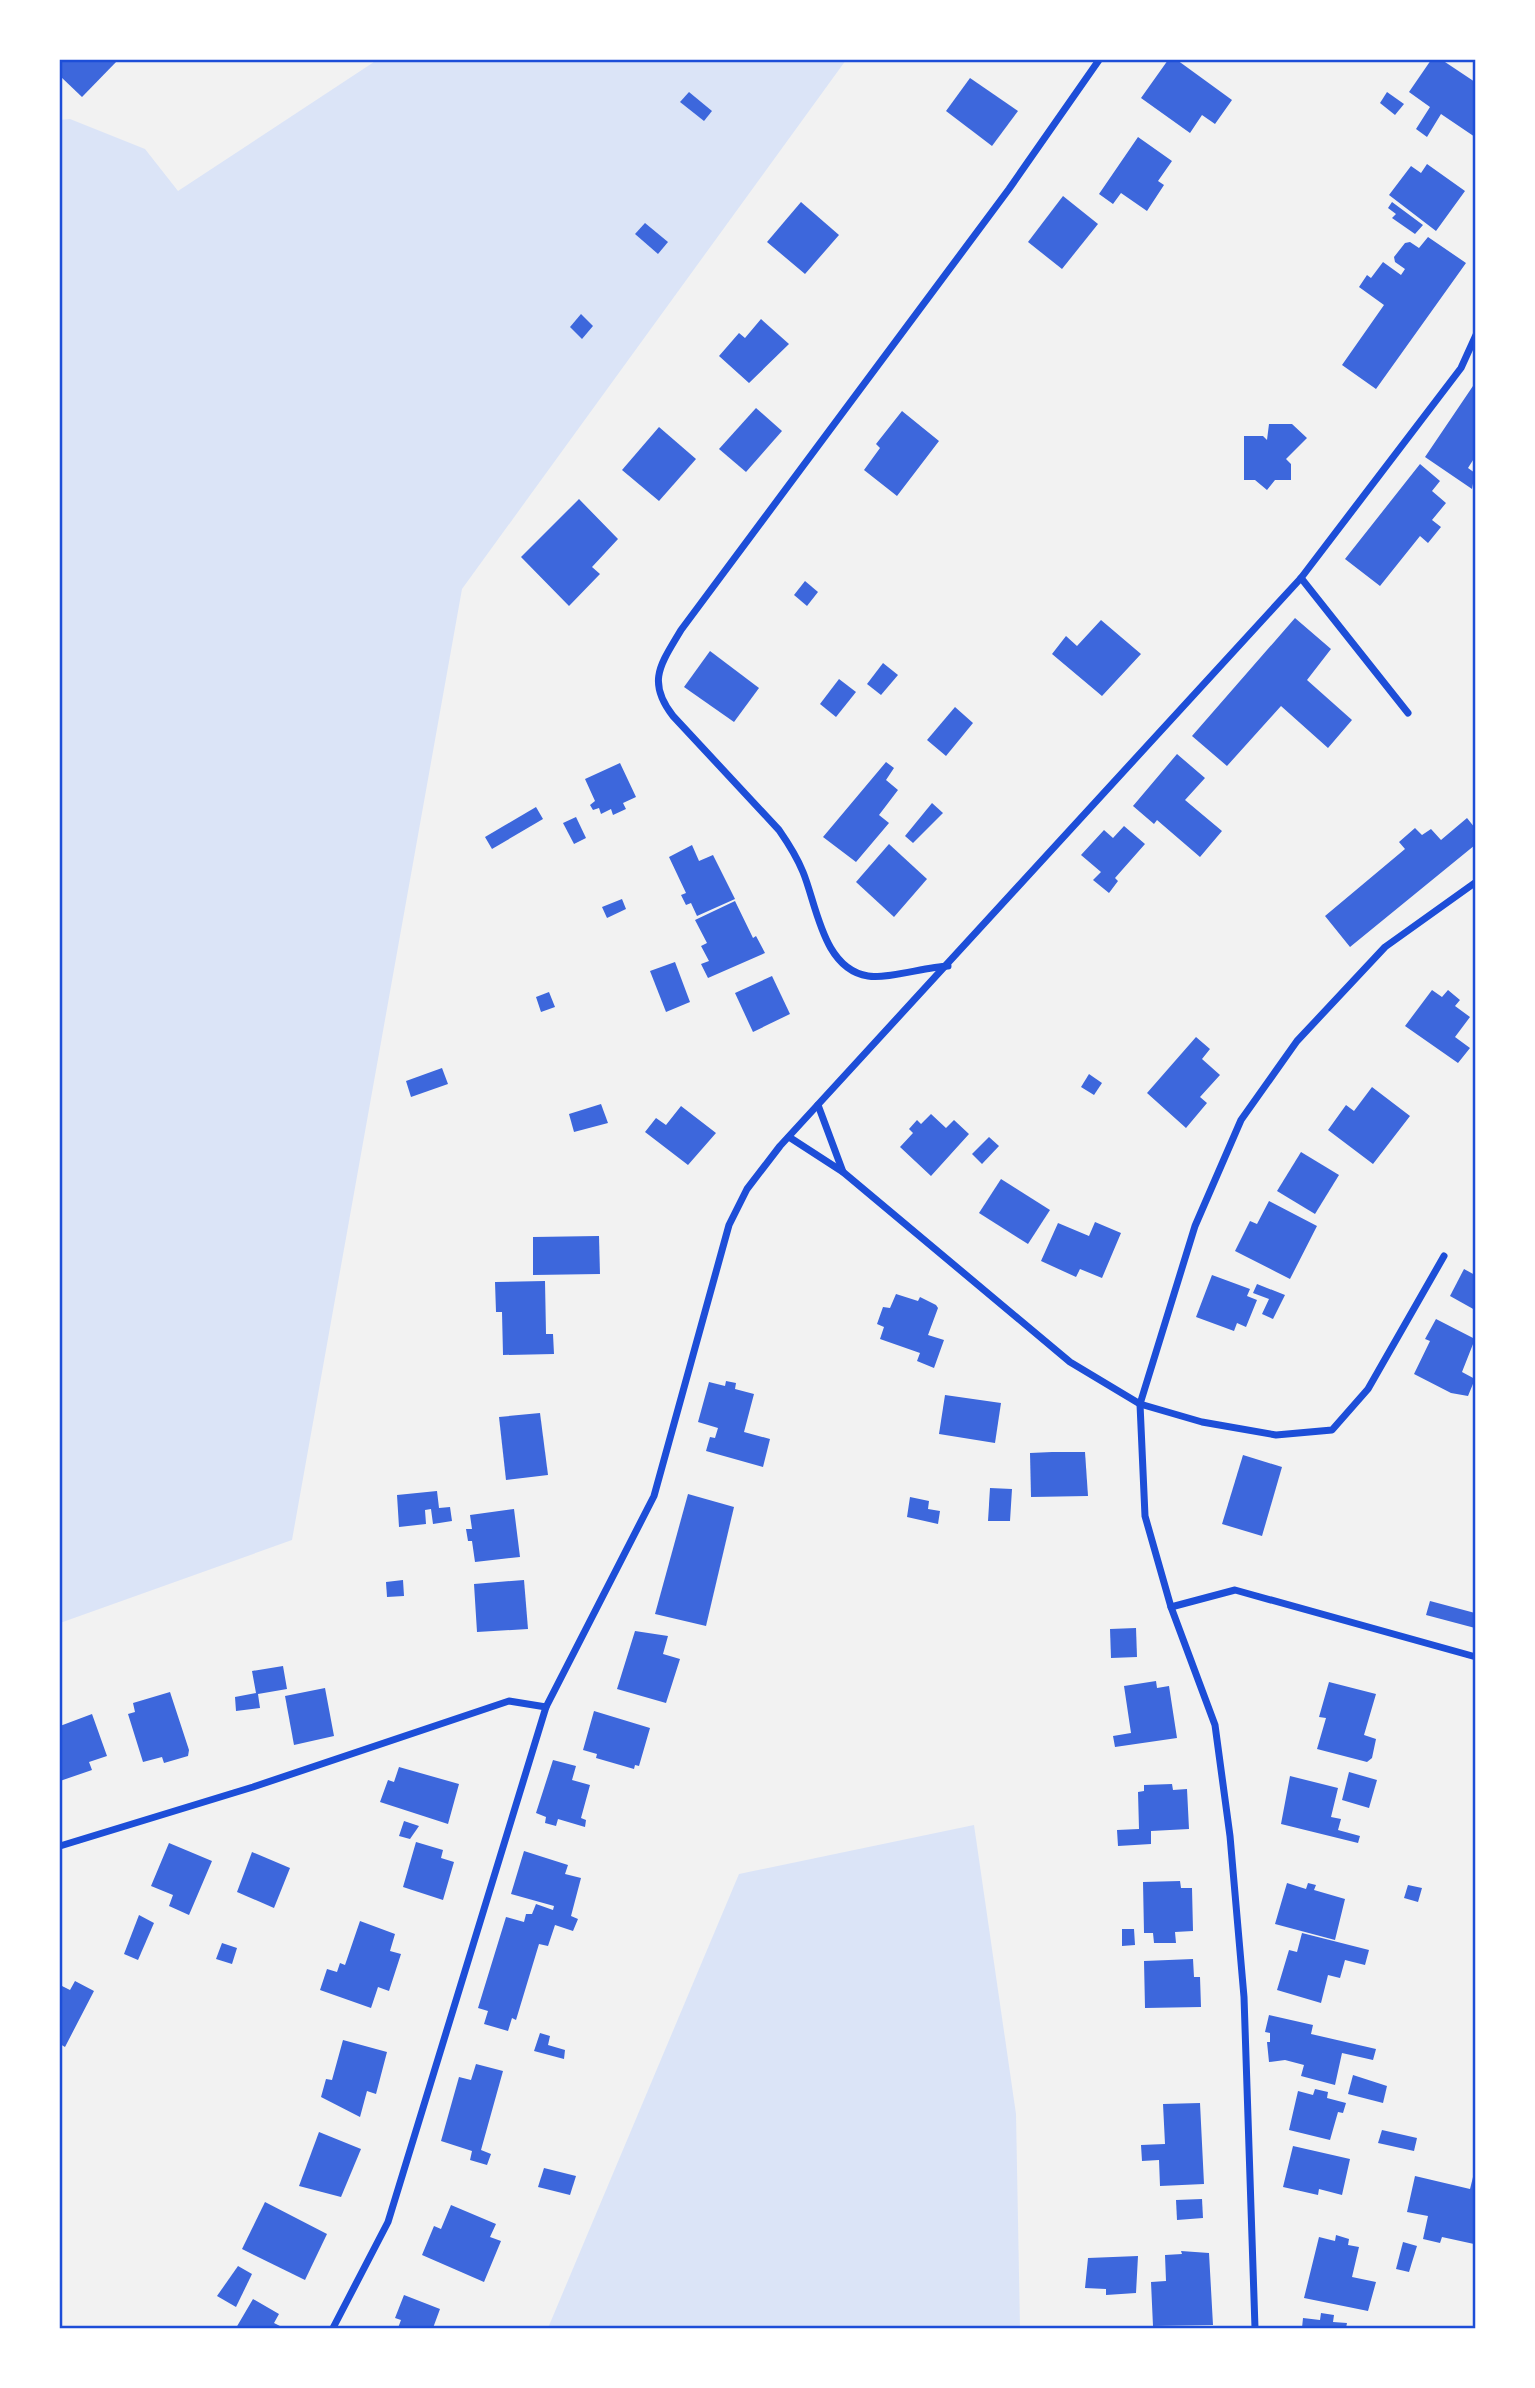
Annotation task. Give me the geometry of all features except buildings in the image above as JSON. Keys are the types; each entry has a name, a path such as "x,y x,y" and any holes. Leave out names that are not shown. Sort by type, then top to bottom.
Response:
{"street":[{"path":"948,966 869,976 842,963 825,937 802,871 779,830 663,704 657,677 681,630 1001,199 1098,60"},
{"path":"333,2329 388,2222 546,1707 654,1496 729,1225 747,1189 818,1105 1301,578 1461,368 1475,335"},
{"path":"1301,578 1408,713"},
{"path":"1255,2329 1244,1997 1230,1836 1215,1725 1171,1607 1145,1516 1140,1404 1195,1226 1241,1120 1297,1041 1385,947 1475,882"},
{"path":"818,1105 843,1172"},
{"path":"789,1137 843,1172 1070,1362 1140,1404 1202,1422 1276,1435 1332,1430 1368,1388 1444,1256"},
{"path":"1171,1607 1235,1591 1475,1657"},
{"path":"60,1846 253,1787 509,1701 546,1707"}],"shaded area":[{"path":"377,60 846,60 462,589 292,1540 60,1623 60,120 70,119 145,149 178,191"},
{"path":"974,1825 1016,2114 1020,2328 548,2328 739,1874"}]}
